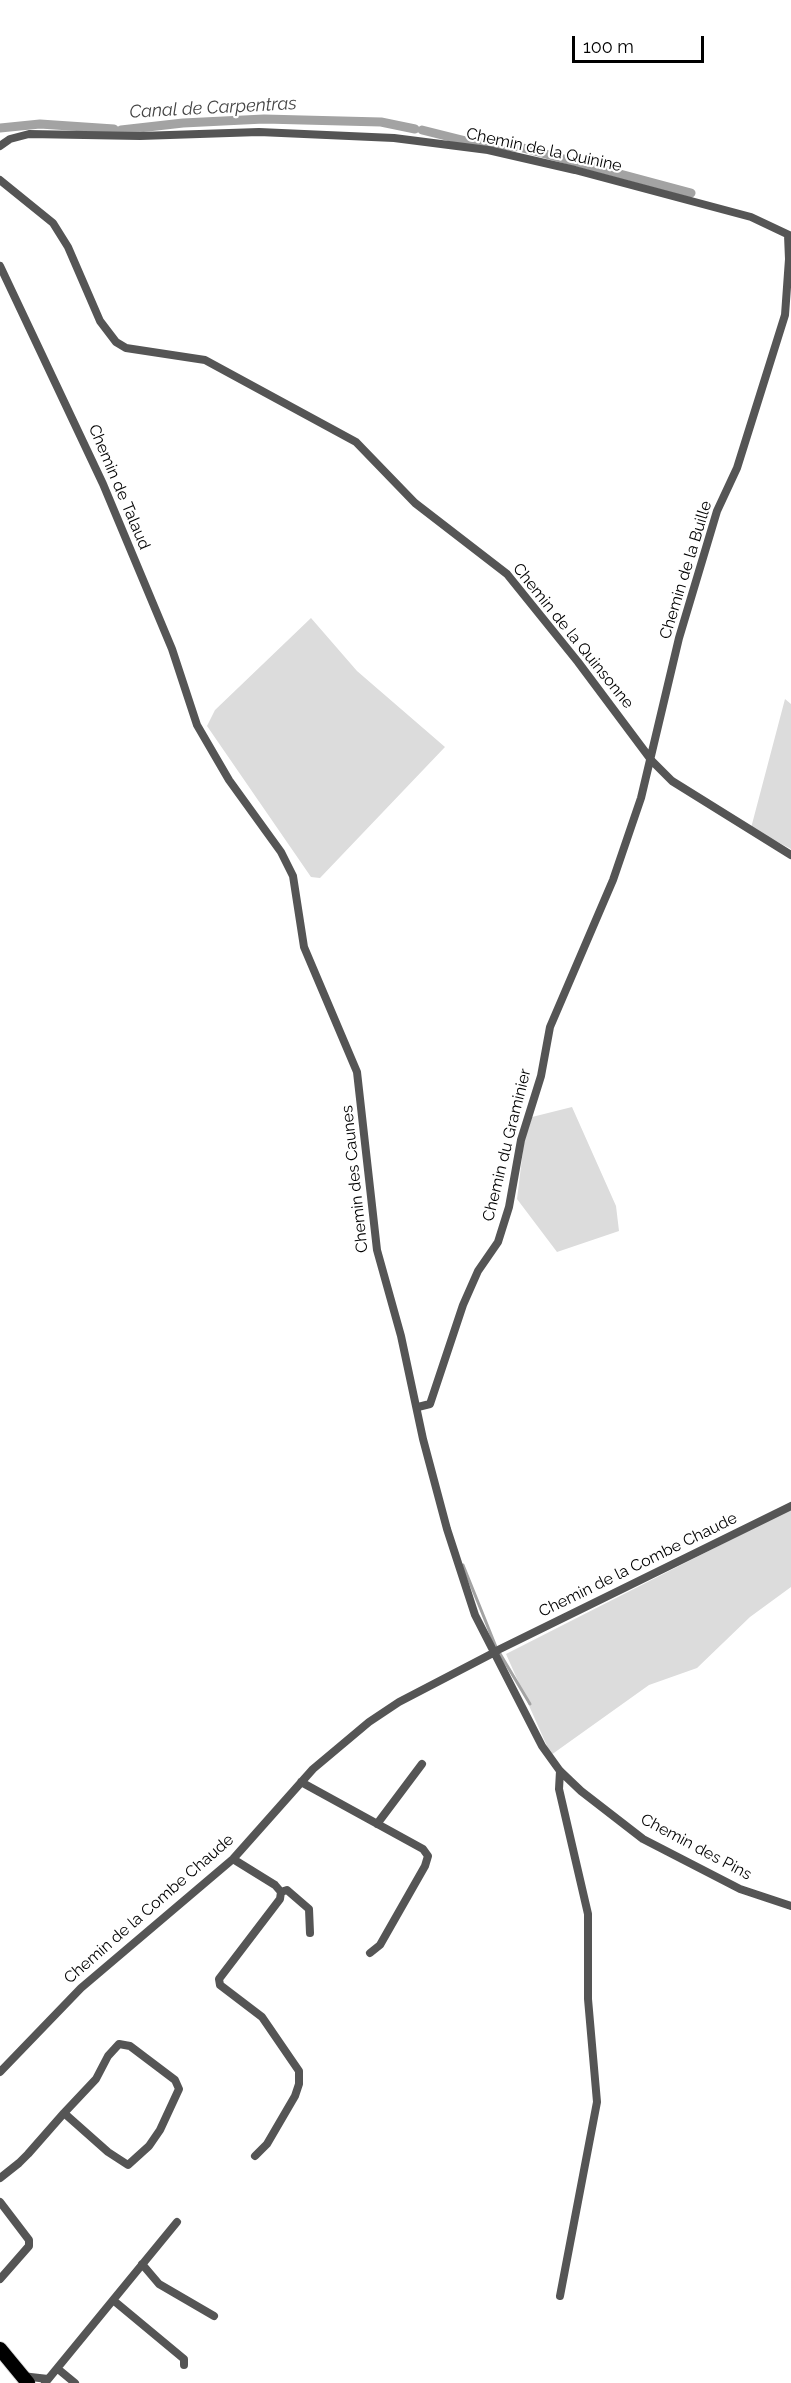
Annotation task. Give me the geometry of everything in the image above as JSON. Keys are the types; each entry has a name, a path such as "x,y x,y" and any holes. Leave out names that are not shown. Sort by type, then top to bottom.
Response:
{"main road":[{"path":"0,2349 25,2379"}],"street":[{"name":"Chemin de la Quinine","path":"0,146 10,139 29,134 140,136 259,132 394,138 488,150 575,170 751,217 789,236"},
{"name":"Chemin de la Quinsonne","path":"0,180 53,223 68,246 100,321 116,342 126,348 205,360 356,442 415,503 507,574 578,662 652,761"},
{"name":"Chemin de la Buille","path":"613,880 652,761 679,638 717,511 737,468 785,315 789,236"},
{"name":"Chemin de Talaud","path":"0,266 103,484 172,649 197,725"},
{"name":"Chemin des Caunes","path":"197,725 229,780 289,865 296,888 304,947 357,1072 377,1250 418,1407 423,1438 460,1574 475,1615 496,1651"},
{"path":"652,761 672,781 791,855"},
{"name":"Chemin du Graminier","path":"418,1407 430,1404 463,1305 478,1271 498,1242 512,1196 521,1140 541,1076 550,1027 613,880"},
{"name":"Chemin de la Combe Chaude","path":"0,2072 81,1988 233,1859 313,1769 369,1722 399,1702 496,1651 791,1506"},
{"name":"Chemin des Pins","path":"496,1651 542,1746 560,1771 643,1839 740,1889 791,1906"},
{"path":"377,1824 422,1764"},
{"path":"560,1771 559,1789 588,1914 588,1999 597,2102 560,2296"},
{"path":"301,1782 423,1849 428,1856 425,1866 380,1945 370,1953"},
{"path":"233,1859 275,1885 281,1892 280,1899 219,1979 220,1985 262,2017 299,2071 299,2084 295,2096 267,2144 255,2156"},
{"path":"281,1892 286,1890 309,1909 310,1933"},
{"path":"0,2178 19,2163 96,2079 108,2056 119,2044 130,2046 175,2080 179,2089 160,2130 149,2146 128,2165 115,2157 64,2114"},
{"path":"0,2202 24,2233 29,2246 0,2279"},
{"path":"25,2379 49,2382 177,2222"},
{"path":"142,2264 159,2284 214,2316"},
{"path":"113,2300 184,2359 184,2365"},
{"path":"58,2369 75,2383"}],"shaded area":[{"path":"311,618 357,671 445,747 320,878 311,877 207,726 215,710"},
{"path":"785,699 791,704 791,849 751,828"},
{"path":"572,1107 616,1206 619,1231 557,1252 517,1199 524,1142 532,1117"},
{"path":"791,1509 791,1587 750,1617 697,1668 649,1685 551,1755 506,1654"}],"waterway":[{"name":"Canal de Carpentras","path":"121,130 183,123 264,119 381,122 415,129"},
{"name":"Canal de Carpentras","path":"0,128 40,124 114,129"},
{"name":"Canal de Carpentras","path":"422,130 466,141 515,147"},
{"name":"Canal de Carpentras","path":"523,148 691,193"},
{"path":"463,1565 496,1647 530,1704"}]}
